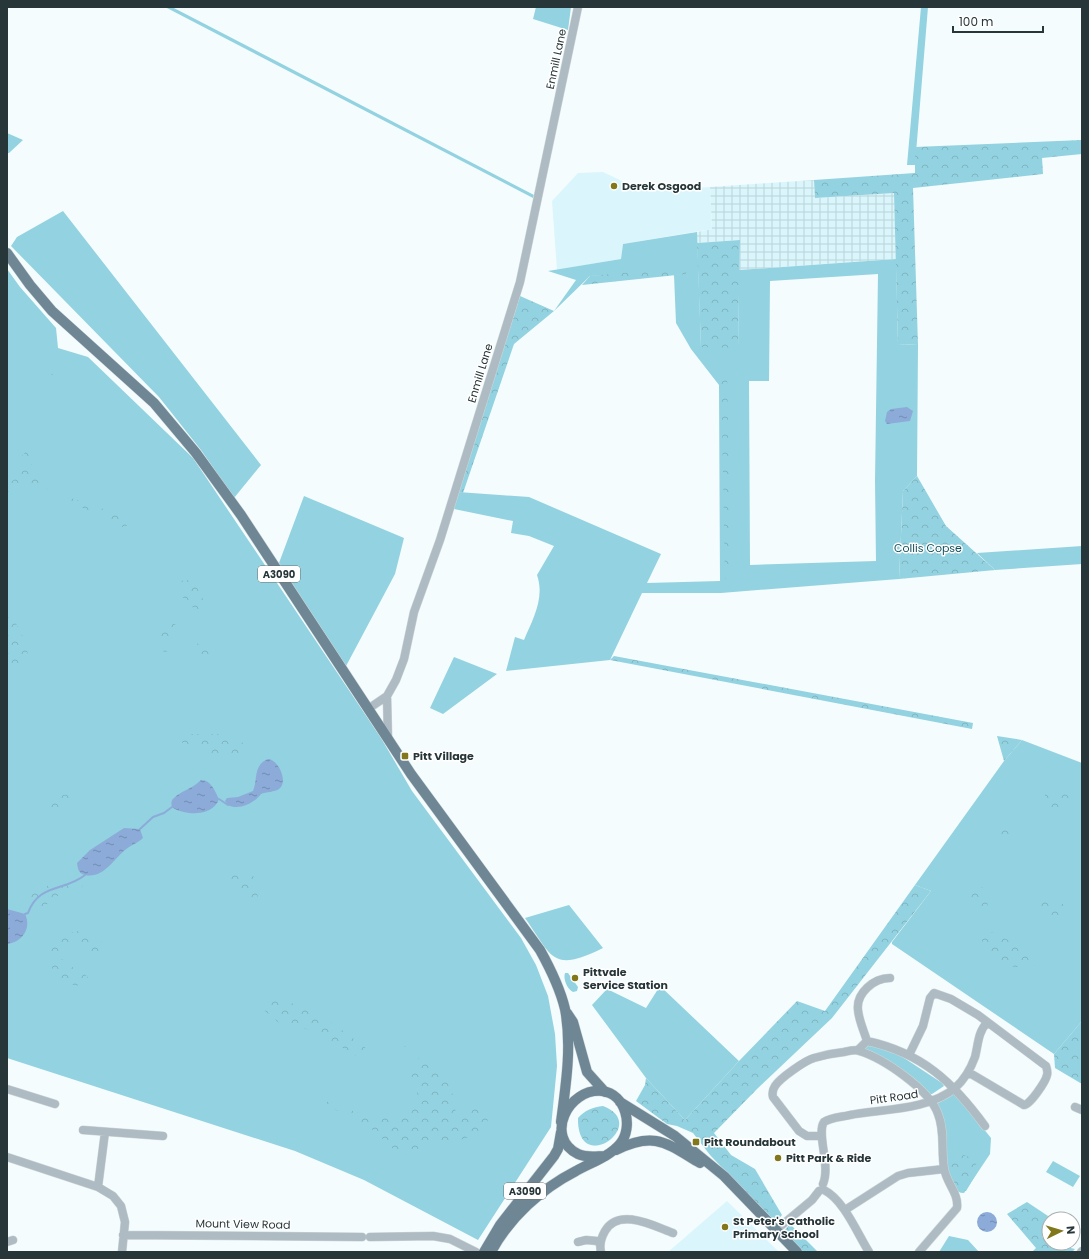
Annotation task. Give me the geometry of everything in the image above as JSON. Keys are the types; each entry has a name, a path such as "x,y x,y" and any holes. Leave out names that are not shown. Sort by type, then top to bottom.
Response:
{"main road":[{"name":"A3090","path":"7,253 30,285 52,311 154,403 196,453 240,514 411,774 540,950 555,978 565,1009 569,1057 558,1149 500,1225 484,1252"},
{"name":"A3090","path":"565,1009 573,1022 587,1072 605,1092"},
{"path":"734,1188 707,1167 657,1140 641,1140 609,1154 579,1154 565,1143 561,1126 572,1101 581,1094 588,1092 605,1092 675,1136 724,1176 797,1252"},
{"path":"609,1154 620,1144 627,1129 626,1113 620,1102"},
{"name":"A3090","path":"490,1252 519,1214 542,1192 575,1171 609,1154"}],"street":[{"name":"Enmill Lane","path":"388,739 387,696 396,680 404,659 416,607 440,540 520,282 578,7"},
{"path":"368,709 387,696"},
{"path":"867,1041 858,1011 858,1003 868,986 882,978 890,978"},
{"path":"909,1055 923,1026 930,998 934,993 951,999 978,1015 987,1023 999,1029 1046,1066 1047,1076 1030,1103 1024,1105 968,1072"},
{"name":"Pitt Road","path":"822,1188 826,1176 826,1167 821,1126 827,1120 932,1102 955,1088 968,1072 974,1059 982,1031 987,1023"},
{"path":"858,1050 867,1041"},
{"path":"867,1041 884,1045 909,1055 943,1076 955,1088 985,1126"},
{"path":"822,1136 807,1136 800,1131 775,1102 772,1093 775,1086 783,1077 812,1058 858,1050 878,1059 903,1075 932,1102 938,1113 941,1124 944,1169 950,1187 957,1197 957,1208 919,1252"},
{"path":"7,1090 55,1104"},
{"path":"83,1130 163,1136"},
{"path":"98,1187 105,1132"},
{"path":"7,1157 98,1187 113,1196 120,1206 125,1222 122,1252"},
{"path":"845,1210 898,1176 908,1173 944,1169"},
{"path":"776,1230 812,1200 822,1188 834,1197 845,1210 869,1252"},
{"path":"600,1248 606,1230 621,1220 638,1220 673,1233"},
{"name":"Mount View Road","path":"124,1235 366,1237 428,1235 450,1239 476,1252"},
{"path":"578,1242 586,1240 597,1241 600,1248"},
{"path":"458,1242 461,1252"}],"shaded area":[{"path":"603,172 643,191 710,187 712,229 623,244 621,259 557,270 552,201 578,173"},
{"path":"814,180 815,198 894,193 896,259 739,270 740,240 697,243 697,232 712,229 710,187"},
{"name":"St Peter's Catholic Primary School","path":"727,1201 779,1252 668,1252"}],"green space":[{"path":"165,7 172,7 534,195 533,198"},
{"path":"536,7 571,7 568,30 533,19"},
{"path":"921,7 928,7 915,165 907,165"},
{"path":"7,133 23,140 9,153 7,153"},
{"path":"1082,140 1082,154 1042,158 1043,174 913,188 918,345 898,344 894,193 815,198 814,180 915,173 915,147"},
{"path":"63,211 261,465 234,498 201,450 159,397 11,246 17,237"},
{"path":"697,232 701,347 738,347 739,270 896,259 898,344 918,345 917,476 903,491 899,579 721,593 642,593 610,660 506,671 515,637 524,640 534,616 540,592 537,575 554,546 529,536 511,533 513,521 454,509 458,492 529,497 661,554 647,583 720,581 719,385 691,349 676,323 674,275 686,273 590,276 554,311 576,280 548,271 621,259 623,244","holes":["878,274 875,481 876,561 750,565 749,381 769,381 770,281"]},
{"path":"740,240 738,348 701,347 697,243"},
{"path":"687,267 686,274 582,285 590,276"},
{"path":"7,269 20,287 56,328 58,348 88,357 193,458 381,738 412,791 521,938 536,965 548,996 555,1034 557,1066 551,1127 478,1240 364,1180 295,1151 7,1058"},
{"path":"520,296 554,311 514,344 463,493 458,492"},
{"path":"721,369 727,369 731,579 725,579"},
{"path":"49,373 55,375 64,389 61,391 54,388 48,378"},
{"path":"27,450 33,458 31,469 33,475 71,498 115,513 127,525 125,528 70,502 45,488 31,483 27,483 10,492 7,492 9,483 17,478 22,456"},
{"name":"Collis Copse","path":"917,476 946,526 995,570 899,579 903,491"},
{"path":"304,496 404,538 395,574 345,668 279,563"},
{"path":"1082,546 1082,564 995,570 977,553"},
{"path":"190,580 199,591 203,599 202,606 199,610 189,605 178,588 180,581"},
{"path":"7,607 27,644 28,663 17,664 7,662"},
{"path":"170,621 176,625 175,633 169,651 164,652 159,646 159,635"},
{"path":"205,640 210,645 212,654 207,658 201,657 197,644"},
{"path":"614,656 973,723 972,729 610,660"},
{"path":"454,657 497,674 443,714 430,708"},
{"path":"180,733 230,736 244,744 244,757 236,758 219,756 194,748 179,741"},
{"path":"997,736 1022,740 1004,761"},
{"path":"1022,740 1082,763 1082,1021 1054,1054 892,944 931,891 915,885 1004,761"},
{"path":"1050,792 1063,793 1070,798 1060,811 1047,810 1044,806 1045,794"},
{"path":"68,794 76,799 66,808 43,808 38,801"},
{"path":"1001,825 1014,827 1018,830 1017,834 998,839 997,827"},
{"path":"247,870 256,879 258,900 254,902 231,887 227,877"},
{"path":"57,881 83,884 82,887 74,892 50,898 46,907 35,909 28,898 33,893"},
{"path":"915,885 931,891 832,1018 757,1089 714,1133 731,1155 755,1169 782,1215 775,1223 710,1155 693,1133 677,1126 667,1124 636,1101 645,1085 646,1078 685,1120 797,1001 825,1011"},
{"path":"978,886 986,889 989,894 987,909 983,913 971,908 969,900 972,888"},
{"path":"1040,901 1056,901 1063,904 1065,918 1057,924 1049,923 1046,916 1035,909 1036,904"},
{"path":"569,905 603,948 586,956 563,960 555,957 549,952 525,918"},
{"path":"981,928 1001,936 1034,955 1038,960 1038,964 1030,967 1017,967 997,962 986,952 979,932"},
{"path":"76,931 85,932 92,935 106,946 106,954 100,956 71,944 62,946 59,952 61,958 68,965 86,975 90,980 86,985 75,985 63,980 54,972 50,961 49,955 55,943"},
{"path":"565,973 568,973 578,987 577,991 571,991 567,986 565,981"},
{"path":"660,986 739,1061 685,1120 646,1078 592,1005 607,989 646,1008"},
{"path":"279,996 297,1006 313,1009 365,1047 368,1056 356,1056 315,1031 297,1027 285,1028 265,1011 262,1003 267,997"},
{"path":"1082,1021 1082,1084 1055,1068 1054,1054"},
{"path":"400,1040 419,1048 435,1064 453,1094 457,1115 463,1113 468,1104 473,1102 487,1112 488,1118 484,1127 468,1137 456,1141 426,1144 411,1155 404,1154 393,1149 365,1125 326,1103 329,1100 366,1116 396,1118 407,1116 415,1104 418,1096 411,1075 418,1060 418,1050 399,1044"},
{"path":"868,1043 895,1052 942,1083 944,1086 932,1094 928,1094 864,1050"},
{"path":"954,1092 991,1138 990,1154 964,1193 956,1190 949,1178 937,1104"},
{"path":"603,1106 616,1114 619,1124 616,1134 608,1141 598,1145 588,1144 581,1135 578,1118 589,1109"},
{"path":"964,1155 974,1160 978,1171 966,1191 958,1189 954,1183 950,1167 950,1163 956,1157"},
{"path":"1053,1161 1080,1176 1073,1187 1046,1172"},
{"path":"1027,1202 1041,1211 1041,1251 1073,1251 1032,1252 1036,1248 1007,1214"},
{"path":"790,1224 818,1252 802,1252 783,1232"},
{"path":"949,1236 968,1240 979,1252 939,1252"}],"water":[{"path":"907,407 913,411 910,421 887,424 885,421 887,412 891,409"},
{"path":"268,759 272,760 279,767 283,776 282,786 275,791 261,794 251,803 241,807 232,807 228,805 225,801 227,798 238,797 253,791 258,769 263,762"},
{"path":"201,780 204,780 210,784 214,789 219,799 216,805 205,812 198,813 184,812 172,807 173,799"},
{"path":"124,828 140,829 143,838 125,850 107,868 97,874 85,875 80,872 77,863 90,850"},
{"path":"7,909 25,914 27,924 21,938 7,944"},
{"path":"983,1212 991,1212 997,1218 997,1226 991,1232 983,1232 977,1226 977,1218"}],"waterway":[{"path":"219,799 228,805"},
{"path":"140,829 153,817 164,813 172,807"},
{"path":"25,914 28,913 33,903 45,892 69,884 85,875"}],"place":[{"name":"Derek Osgood","path":"614,186"},
{"name":"Pitt Village","path":"405,756"},
{"name":"Pittvale Service Station","path":"575,978"},
{"name":"Pitt Roundabout","path":"696,1142"},
{"name":"Pitt Park & Ride","path":"778,1158"},
{"name":"St Peter's Catholic Primary School","path":"725,1227"}]}
